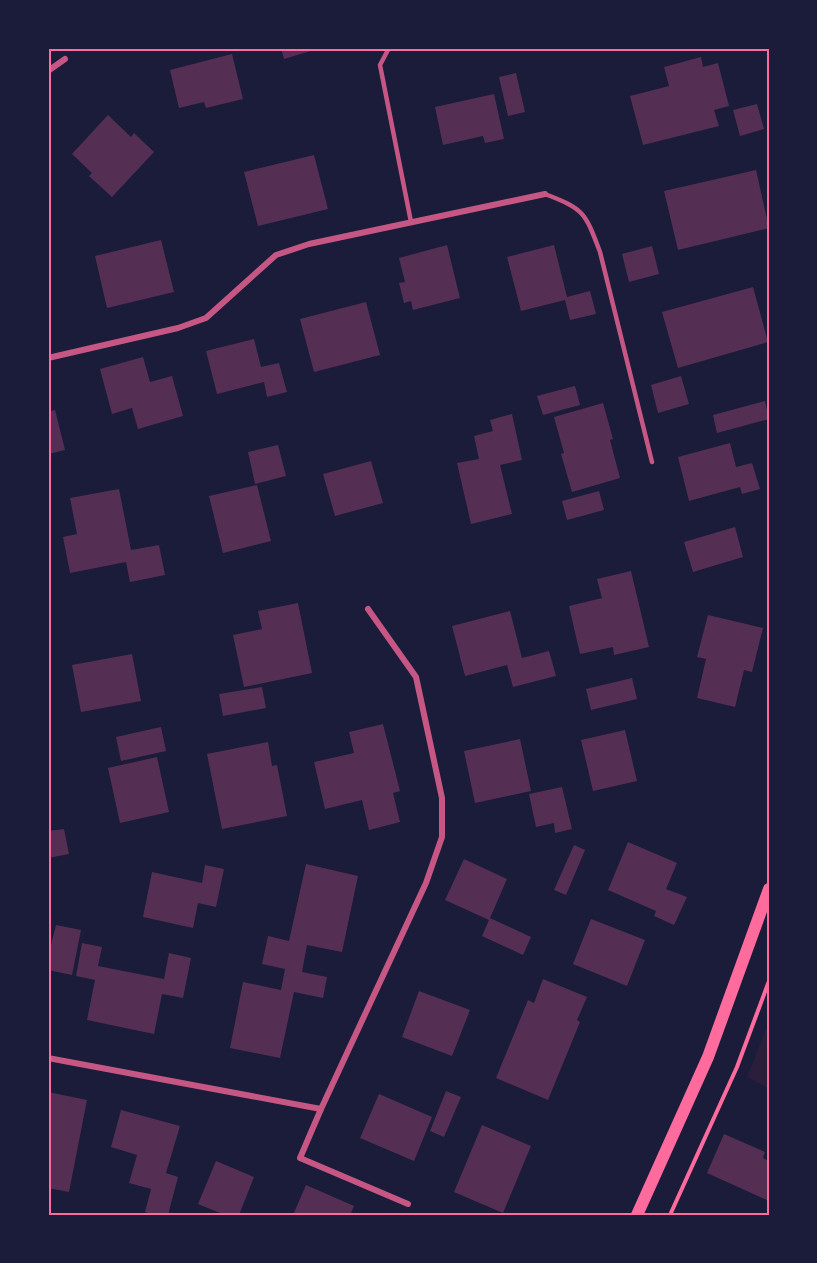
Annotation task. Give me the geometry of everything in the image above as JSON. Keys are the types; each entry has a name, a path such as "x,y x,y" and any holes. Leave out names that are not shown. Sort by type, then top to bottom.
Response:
{"main road":[{"path":"637,1215 708,1057 769,889"}],"street":[{"path":"48,71 65,59"},
{"path":"48,358 187,325 206,318 276,255 309,244 545,194"},
{"path":"368,609 416,677 442,798 442,837 426,883 300,1158 408,1204"},
{"path":"48,1058 321,1109"}],"lane":[{"path":"390,48 380,65 411,222"},
{"path":"545,194 573,205 588,221 600,252 652,462"}],"path":[{"path":"670,1215 737,1067 769,981"}],"shaded area":[{"path":"769,1022 769,1089 747,1077"}],"building":[{"path":"281,48 317,48 317,49 284,59"},
{"path":"232,54 243,99 206,108 204,102 179,108 170,70"},
{"path":"701,57 703,67 718,63 729,106 714,110 719,126 643,145 630,96 669,86 664,67"},
{"path":"516,73 525,112 508,116 499,77"},
{"path":"494,94 504,139 485,143 483,136 443,145 435,107"},
{"path":"757,104 764,129 740,136 733,110"},
{"path":"108,115 131,137 134,133 154,152 112,197 89,176 92,173 72,154"},
{"path":"314,155 328,209 258,226 244,172"},
{"path":"756,170 769,228 678,250 664,191"},
{"path":"161,240 174,292 107,308 95,256"},
{"path":"447,245 460,298 413,310 411,301 404,303 399,283 405,282 399,258"},
{"path":"554,245 567,297 590,291 596,314 570,320 565,300 521,311 507,257"},
{"path":"652,246 659,274 629,282 622,254"},
{"path":"753,287 768,342 678,368 662,312"},
{"path":"366,302 380,355 314,372 300,319"},
{"path":"254,339 261,367 279,363 287,392 267,397 264,382 217,394 206,351"},
{"path":"143,357 150,382 172,376 183,416 138,429 132,408 112,414 100,369"},
{"path":"681,376 689,404 658,413 651,385"},
{"path":"575,386 580,405 543,415 537,396"},
{"path":"765,401 769,419 717,433 713,415"},
{"path":"603,403 620,478 572,492 561,454 564,453 554,417"},
{"path":"55,410 65,450 48,454 48,412"},
{"path":"512,414 522,460 500,465 512,514 471,524 457,463 479,459 474,436 493,431 490,420"},
{"path":"730,443 736,467 752,463 760,489 742,494 740,487 689,501 678,457"},
{"path":"278,445 286,476 255,484 248,452"},
{"path":"371,461 383,503 335,516 323,474"},
{"path":"257,485 271,541 223,553 209,496"},
{"path":"119,489 131,550 159,545 165,575 130,582 126,562 70,573 63,537 77,534 70,498"},
{"path":"599,491 604,510 567,520 562,501"},
{"path":"735,527 743,557 693,572 684,542"},
{"path":"631,571 649,647 614,655 613,647 580,654 569,606 602,598 597,579"},
{"path":"298,603 312,673 244,687 233,635 262,629 258,611"},
{"path":"510,611 522,658 549,651 556,676 513,687 507,665 465,676 452,626"},
{"path":"708,615 763,628 752,672 744,670 735,707 697,698 706,659 697,657"},
{"path":"132,654 141,701 81,712 72,665"},
{"path":"632,678 637,699 591,710 586,689"},
{"path":"262,687 266,708 223,716 219,694"},
{"path":"383,724 400,791 393,793 400,822 369,830 362,800 325,809 314,762 354,753 349,732"},
{"path":"161,727 166,751 121,761 116,737"},
{"path":"625,730 637,781 593,791 581,740"},
{"path":"520,739 531,791 475,803 464,751"},
{"path":"268,742 272,766 277,765 287,816 222,829 207,754"},
{"path":"157,757 169,812 120,823 108,768"},
{"path":"562,787 572,829 555,833 554,823 536,827 529,794"},
{"path":"64,829 69,854 48,858 48,831"},
{"path":"628,842 677,863 666,889 687,897 674,925 654,916 656,911 608,890"},
{"path":"574,845 585,850 566,895 554,890"},
{"path":"464,859 507,879 490,918 531,937 523,955 482,936 489,920 445,900"},
{"path":"306,864 358,876 342,952 307,945 302,972 327,977 323,998 294,992 280,1058 230,1048 243,982 281,990 285,969 262,964 268,936 289,941"},
{"path":"205,865 224,869 216,907 198,903 193,928 143,917 152,872 202,883"},
{"path":"591,919 645,940 627,986 573,964"},
{"path":"56,925 81,930 72,975 48,970 48,957"},
{"path":"82,943 102,947 98,966 164,979 169,953 191,958 183,998 162,994 154,1034 87,1020 95,980 76,976"},
{"path":"543,979 587,997 577,1020 580,1022 548,1100 496,1078 528,1000 534,1003"},
{"path":"419,991 470,1010 452,1056 402,1037"},
{"path":"446,1091 461,1097 444,1137 430,1131"},
{"path":"48,1092 87,1100 69,1192 48,1188"},
{"path":"379,1094 432,1117 414,1161 360,1138"},
{"path":"121,1110 180,1126 166,1173 178,1177 168,1215 154,1215 145,1212 151,1189 129,1183 137,1155 111,1147"},
{"path":"482,1125 531,1146 503,1213 454,1192"},
{"path":"724,1134 765,1152 763,1158 769,1161 769,1201 707,1173"},
{"path":"216,1161 254,1177 239,1215 225,1215 198,1204"},
{"path":"306,1185 354,1206 350,1215 293,1215"}]}
